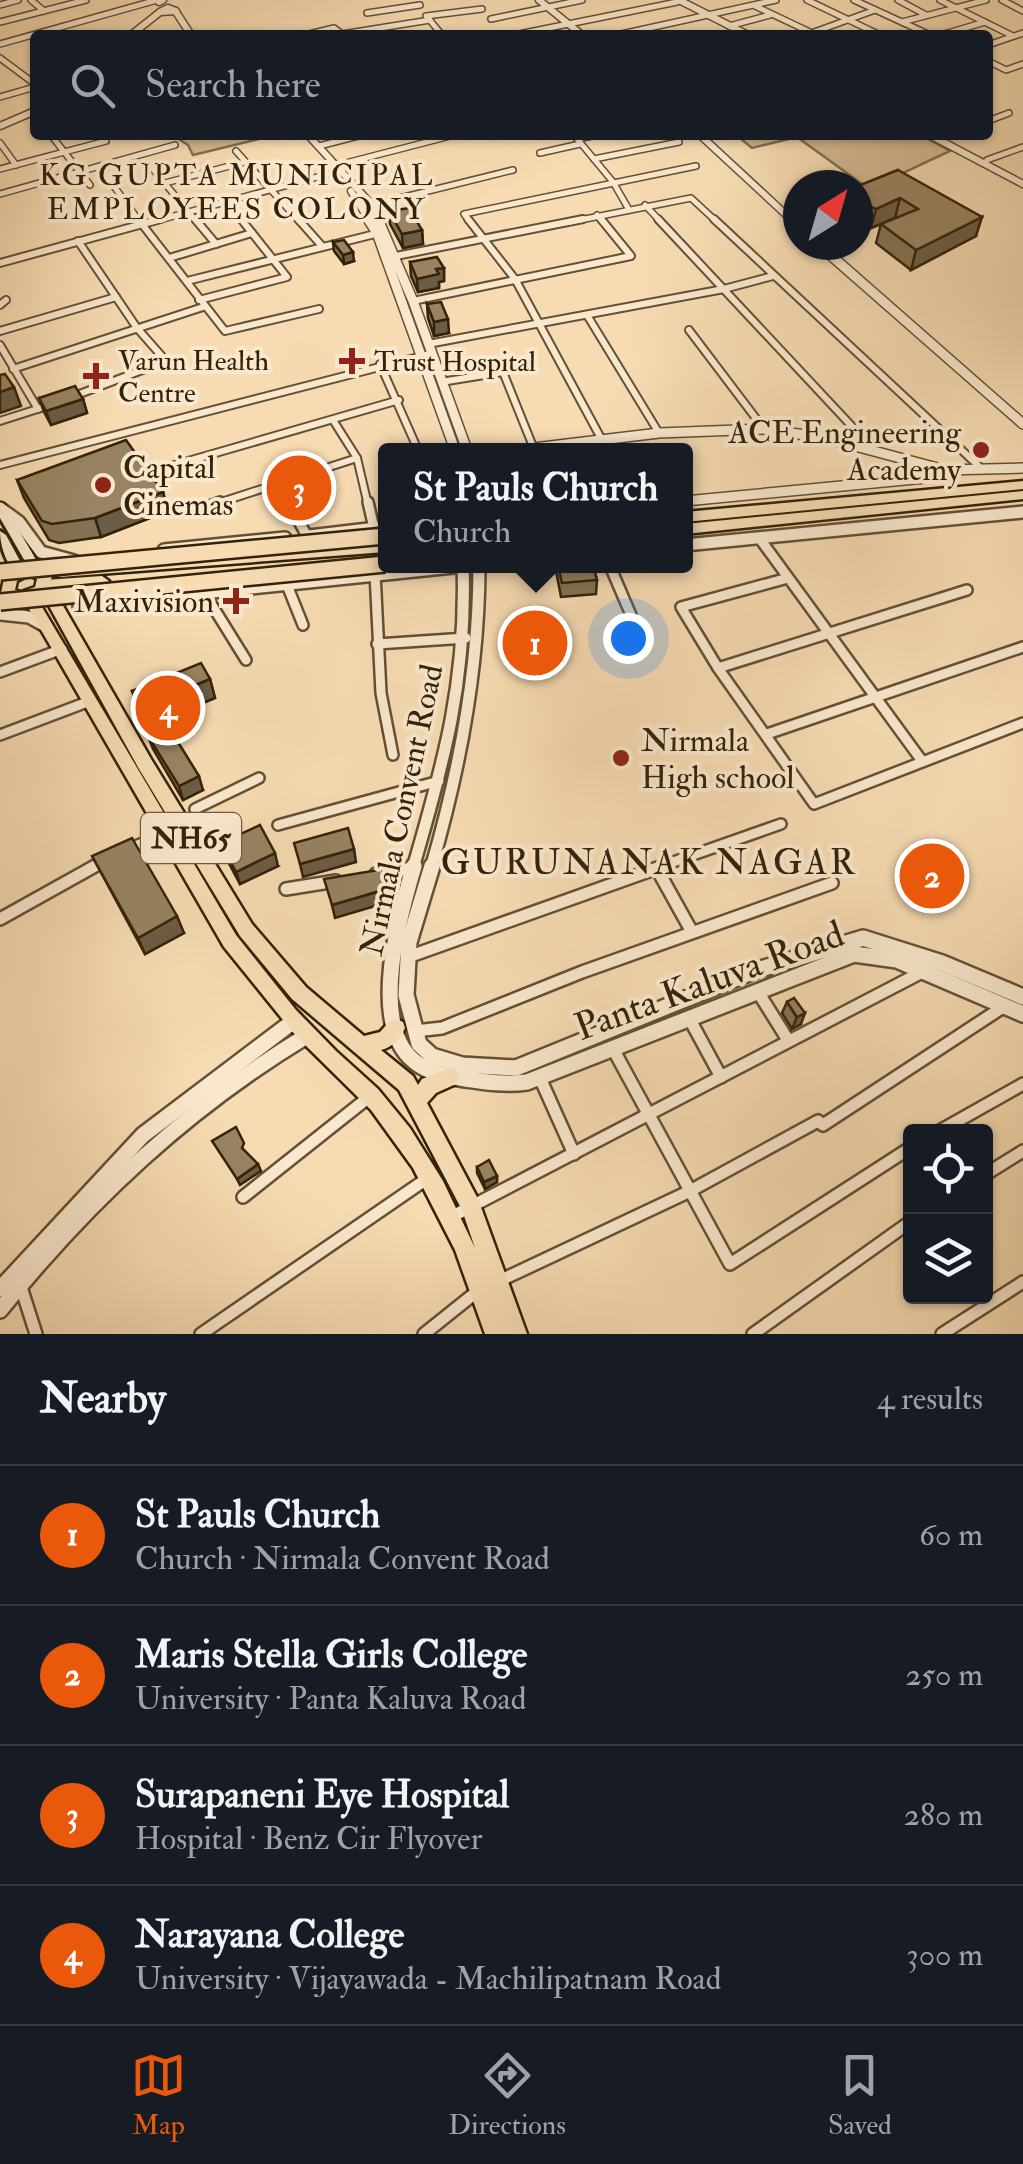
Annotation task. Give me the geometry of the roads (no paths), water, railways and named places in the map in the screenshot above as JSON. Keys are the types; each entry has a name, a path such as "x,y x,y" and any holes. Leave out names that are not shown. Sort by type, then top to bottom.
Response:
{"main road":[{"path":"693,503 1023,471"},
{"path":"693,517 1023,484"},
{"path":"693,531 1023,499"},
{"path":"0,508 19,582"},
{"path":"19,582 378,530"},
{"path":"0,535 4,554 19,582"},
{"path":"106,576 378,548"},
{"path":"19,582 378,557"},
{"path":"19,582 378,568"},
{"name":"NH65","path":"19,582 58,626 272,964 360,1046 397,1073 417,1100 472,1206 490,1284 496,1334"},
{"name":"NH65","path":"58,626 62,649 202,894 259,980 371,1095 398,1129 516,1334"},
{"path":"202,894 220,885"},
{"path":"360,1046 386,1040 405,1030"},
{"path":"417,1100 429,1086 449,1077"}],"street":[{"path":"0,4 18,0"},
{"path":"31,0 44,10"},
{"path":"0,22 86,0"},
{"path":"458,0 466,10"},
{"path":"539,0 576,30"},
{"path":"491,19 582,0"},
{"path":"642,30 776,0"},
{"path":"807,0 868,30"},
{"path":"854,0 919,30"},
{"path":"898,0 927,16"},
{"path":"940,0 1013,36"},
{"path":"902,22 986,0"},
{"path":"1002,0 1023,11"},
{"path":"539,30 680,1 729,30"},
{"path":"367,13 418,2 438,30"},
{"path":"752,5 802,30"},
{"path":"139,30 166,6"},
{"path":"166,6 183,30"},
{"path":"61,30 166,6"},
{"path":"364,30 482,9"},
{"path":"820,30 875,10"},
{"path":"729,26 772,14"},
{"path":"707,17 737,30"},
{"path":"959,30 985,22"},
{"path":"993,43 1023,33"},
{"path":"0,44 30,37"},
{"path":"0,58 30,81"},
{"path":"993,64 1006,70 1023,64"},
{"path":"0,71 12,68"},
{"path":"0,97 30,87"},
{"path":"993,118 1009,113"},
{"path":"0,126 30,115"},
{"path":"55,140 90,184"},
{"path":"306,140 339,169 396,256 413,300 452,443"},
{"path":"313,140 372,204 464,443"},
{"path":"319,146 342,140"},
{"path":"0,263 437,140"},
{"path":"540,153 574,140"},
{"path":"578,140 613,182 628,208"},
{"path":"705,140 783,211"},
{"path":"940,140 1023,181"},
{"path":"950,140 1023,181"},
{"path":"0,169 106,141"},
{"path":"594,159 679,142"},
{"path":"0,143 16,165"},
{"path":"0,194 175,145"},
{"path":"987,160 1023,146"},
{"path":"236,151 322,246"},
{"path":"165,183 246,162"},
{"path":"602,442 515,279 464,214 696,166"},
{"path":"152,168 216,244"},
{"path":"372,204 513,170"},
{"path":"113,185 226,332 319,309"},
{"path":"396,256 691,198 982,470"},
{"path":"12,369 287,278 225,200"},
{"path":"645,205 874,450"},
{"path":"413,300 630,256 597,215"},
{"path":"187,281 381,232"},
{"path":"169,258 252,233"},
{"path":"0,422 166,361 137,328 78,241"},
{"path":"836,260 1023,424"},
{"path":"0,464 426,351 773,276"},
{"path":"0,331 116,297"},
{"path":"587,315 659,433"},
{"path":"689,330 764,428"},
{"path":"0,345 38,409"},
{"path":"380,364 415,443"},
{"path":"441,382 503,372 532,443"},
{"path":"150,472 398,400"},
{"path":"333,420 357,458 378,521"},
{"path":"598,443 659,433 764,428 874,450 946,470 1023,471"},
{"path":"209,506 357,458"},
{"path":"693,503 936,477 946,470"},
{"path":"278,484 307,536"},
{"path":"0,508 20,522 43,554 81,562 106,576 58,626 0,614"},
{"path":"693,544 1023,512"},
{"path":"81,562 199,545 378,530"},
{"path":"760,539 922,761"},
{"path":"79,606 287,585 378,568"},
{"path":"380,573 377,644 381,694 393,755"},
{"name":"Nirmala Convent Road","path":"405,1030 392,963 413,868 439,781 466,638 463,573"},
{"name":"Nirmala Convent Road","path":"420,1056 402,1048 409,942 450,804 467,718 479,639 479,573"},
{"path":"613,573 634,622"},
{"path":"788,578 681,607 718,668 814,804 1023,723"},
{"path":"287,585 303,625"},
{"path":"718,668 967,590"},
{"path":"205,594 246,660"},
{"path":"377,644 466,638"},
{"path":"766,734 1023,647"},
{"path":"0,672 62,649"},
{"path":"0,735 90,701"},
{"path":"195,809 259,778"},
{"path":"278,825 439,781"},
{"path":"408,958 781,824"},
{"path":"0,918 122,851 166,834"},
{"path":"286,889 413,868"},
{"path":"657,868 692,932"},
{"path":"405,1030 442,1028 832,882"},
{"name":"Panta Kaluva Road","path":"420,1056 462,1065 516,1068 754,971 864,938 938,962 1023,997"},
{"name":"Panta Kaluva Road","path":"420,1056 449,1077 500,1084 540,1078 756,989 854,954 897,960 1023,1014"},
{"path":"451,1216 938,962"},
{"path":"756,989 788,1040"},
{"path":"424,1334 490,1284 688,1192 818,1121 823,1125 1006,1006"},
{"path":"689,1018 721,1077"},
{"path":"0,1289 143,1135 295,1020"},
{"path":"0,1310 149,1147 205,1102 308,1034"},
{"path":"612,1047 730,1264 903,1153"},
{"path":"540,1078 574,1154"},
{"path":"952,1124 1023,1084"},
{"path":"243,1197 371,1095"},
{"path":"993,1170 1023,1152"},
{"path":"201,1334 428,1178"},
{"path":"754,1334 903,1227"},
{"path":"942,1334 1023,1282"},
{"path":"20,1284 36,1334"}],"place":[{"name":"Trust Hospital","path":"352,361"},
{"name":"Varun Health Centre","path":"96,376"},
{"name":"ACE Engineering Academy","path":"981,450"},
{"name":"Capital Cinemas","path":"103,485"},
{"name":"Surapaneni Eye Hospital","path":"299,488"},
{"name":"Maxivision","path":"236,601"},
{"name":"St Pauls Church","path":"535,643"},
{"name":"Narayana College","path":"168,708"},
{"name":"Nirmala High school","path":"621,758"},
{"name":"Maris Stella Girls College","path":"932,876"}],"district":[{"name":"KG GUPTA MUNICIPAL EMPLOYEES COLONY","path":"237,192"},
{"name":"GURUNANAK NAGAR","path":"649,862"}]}
